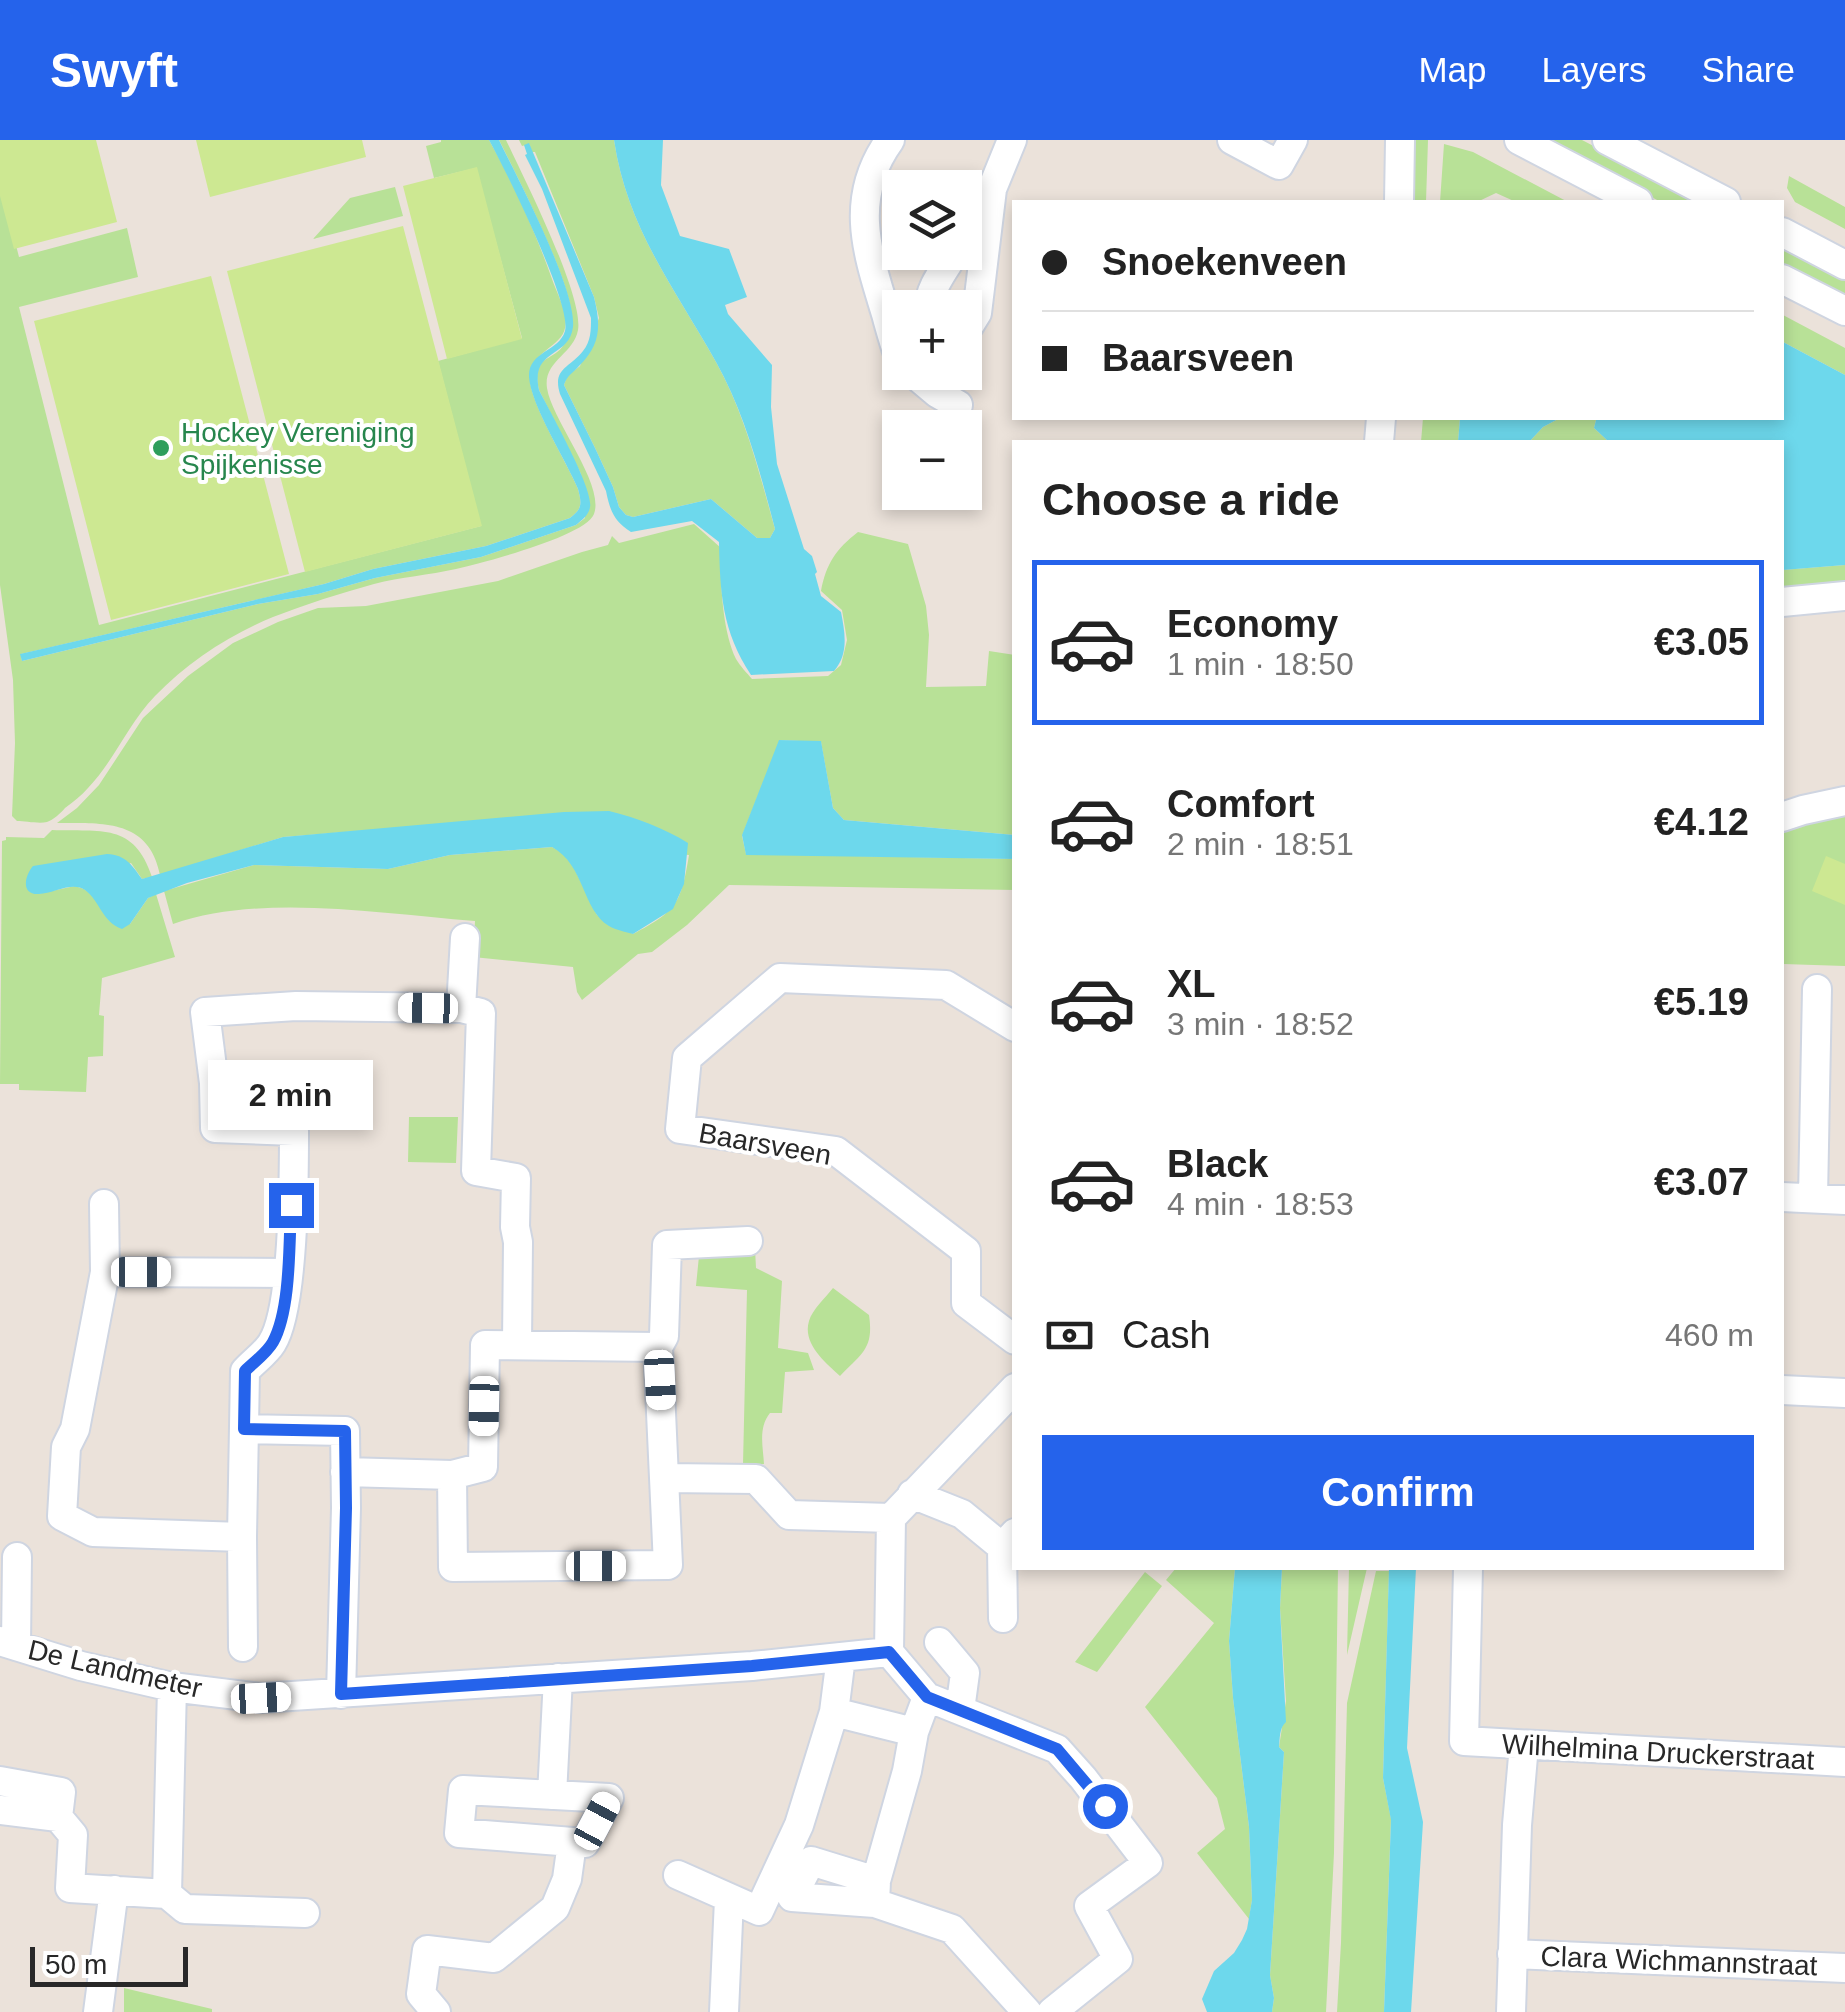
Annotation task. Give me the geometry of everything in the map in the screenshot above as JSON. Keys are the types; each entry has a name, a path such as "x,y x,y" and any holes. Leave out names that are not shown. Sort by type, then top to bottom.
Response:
{"street":[{"path":"882,304 864,214 872,172 890,140"},
{"path":"982,205 1012,140"},
{"path":"1232,140 1279,165 1293,140"},
{"path":"1399,200 1400,140"},
{"path":"1519,140 1634,200"},
{"path":"1607,140 1722,200"},
{"path":"980,290 992,188"},
{"path":"1784,233 1845,265"},
{"path":"1784,279 1845,312"},
{"path":"933,390 958,404"},
{"path":"1784,602 1845,596"},
{"path":"1784,816 1845,801"},
{"path":"460,1008 465,938"},
{"name":"Baarsveen","path":"1012,1025 946,985 780,978 687,1058 680,1129 836,1152 966,1251 966,1303 1012,1338"},
{"path":"1814,1198 1817,989"},
{"path":"244,1647 245,1371 272,1344 282,1320 288,1273 294,1131 215,1128 205,1012 296,1006 460,1008 481,1013 476,1171 516,1178 517,1344"},
{"path":"1784,1197 1845,1200"},
{"path":"104,1204 105,1272 75,1430 66,1447 62,1516 93,1532 242,1537"},
{"path":"452,1475 453,1567 668,1565 658,1347 664,1336 667,1245 748,1242"},
{"path":"105,1272 288,1273"},
{"path":"345,1472 452,1475 483,1467 485,1344 658,1347"},
{"path":"1784,1390 1845,1393"},
{"path":"1012,1391 891,1518 889,1652 927,1697 1057,1749 1148,1862 1089,1906 1118,1959 1084,2001 1052,2012"},
{"path":"244,1429 345,1431 341,1694"},
{"path":"665,1478 756,1479 789,1515 891,1518"},
{"path":"912,1494 962,1514 1009,1540 1003,1618"},
{"path":"8,1644 17,1557"},
{"name":"Wilhelmina Druckerstraat","path":"1468,1570 1464,1740 1845,1762"},
{"path":"940,1642 965,1674 960,1710"},
{"name":"De Landmeter","path":"8,1644 81,1666 172,1686 261,1698 752,1666 889,1652"},
{"path":"678,1874 760,1912 799,1825 834,1712 841,1656"},
{"path":"552,1795 558,1678"},
{"path":"167,1894 172,1686"},
{"path":"927,1697 914,1732 876,1892 952,1929 1027,2012"},
{"path":"834,1712 914,1732"},
{"path":"1511,2012 1517,1824 1524,1745"},
{"path":"0,1780 60,1792 58,1816"},
{"path":"462,1790 609,1798 585,1844 572,1842 459,1833 462,1790"},
{"path":"0,1810 58,1816 74,1835 70,1888 167,1894 185,1910 305,1913"},
{"path":"436,2012 421,1994 427,1950 494,1958 555,1908 566,1879 572,1842"},
{"path":"98,2012 114,1890"},
{"path":"724,2012 729,1899"},
{"name":"Clara Wichmannstraat","path":"1512,1954 1845,1968"}],"green space":[{"path":"0,140 96,140 117,222 14,249 0,196"},
{"path":"196,140 362,140 366,157 210,197"},
{"path":"441,140 489,140 524,208 561,302 565,316 562,335 538,358 530,377 542,416 578,489 577,512 570,518 486,546 373,569 324,584 21,654 22,661 258,604 481,557 576,525 585,518 581,474 539,390 537,378 541,364 566,341 570,303 542,230 499,140 506,140 572,291 578,330 550,371 547,388 592,486 594,514 573,531 532,548 456,569 349,591 285,612 241,632 195,661 155,696 97,777 57,816 44,823 17,821 12,816 13,680 0,585 0,182 19,257 127,228 138,277 19,307 99,625 481,526 438,361 522,338 476,168 434,178 426,146"},
{"path":"519,140 614,140 620,172 641,229 735,402 775,529 770,538 757,538 711,499 633,517 619,507 564,385 567,376 580,366 599,318 594,297 535,152"},
{"path":"1408,140 1428,140 1426,200 1404,200"},
{"path":"1542,140 1582,140 1697,200 1657,200"},
{"path":"1444,144 1473,152 1564,200 1512,200 1496,193 1481,200 1440,200"},
{"path":"477,167 522,339 447,359 403,186"},
{"path":"1789,176 1845,207 1845,229 1795,202 1787,188"},
{"path":"395,187 403,216 313,239 350,198"},
{"name":"Hockey Vereniging Spijkenisse","path":"403,226 482,526 305,572 227,271"},
{"path":"1784,246 1845,278 1845,299 1784,267"},
{"name":"Hockey Vereniging Spijkenisse","path":"211,276 289,574 111,620 34,321"},
{"path":"1784,316 1845,348 1845,375 1784,343"},
{"path":"1423,420 1460,420 1458,440 1421,440"},
{"path":"1556,420 1596,420 1594,428 1607,440 1531,440"},
{"path":"694,524 721,548 728,634 736,659 752,679 828,676 841,665 847,640 842,610 821,591 833,558 858,532 908,544 926,606 926,687 986,686 989,651 1012,655 1012,835 844,820 833,808 821,742 780,740 742,836 746,854 1012,859 1012,890 729,885 687,925 652,952 638,954 582,1000 573,967 473,957 475,921 283,908 245,909 173,924 164,891 254,865 388,869 450,855 552,847 563,853 574,868 597,915 633,934 659,919 674,904 689,855 383,829 283,837 160,875 146,843 135,834 107,825 57,823 99,785 143,718 188,676 233,643 318,608 366,606 498,581 608,545 612,536 619,543"},
{"path":"1845,565 1845,591 1784,595 1784,570"},
{"path":"1845,812 1845,966 1784,964 1784,826"},
{"path":"52,830 100,831 125,838 145,859 152,877 142,879 131,863 37,894 75,886 130,924 148,898 156,894 175,957 102,978 99,1015 104,1016 103,1056 88,1057 86,1092 19,1090 19,1084 0,1084 2,841 6,837 44,838"},
{"path":"1826,856 1845,864 1845,905 1812,891"},
{"path":"409,1117 458,1117 456,1163 408,1162"},
{"path":"700,1246 755,1249 756,1268 782,1281 778,1348 808,1353 814,1370 785,1372 782,1413 770,1413 764,1425 764,1464 743,1464 747,1290 696,1286"},
{"path":"833,1288 869,1315 870,1326 865,1350 840,1376 812,1345 808,1329 813,1312"},
{"path":"1174,1570 1235,1570 1229,1641 1249,1827 1249,1919 1197,1853 1225,1829 1217,1798 1145,1707 1214,1623 1166,1580"},
{"path":"1282,1570 1338,1570 1334,1853 1326,2012 1272,2012 1270,1975 1284,1752 1279,1747 1286,1701 1280,1608"},
{"path":"1349,1570 1367,1570 1347,1655"},
{"path":"1376,1571 1389,1571 1383,1778 1391,1819 1384,2012 1337,2012 1347,1703"},
{"path":"1145,1572 1162,1586 1097,1672 1075,1662"},
{"path":"124,1988 212,2009 212,2012 124,2012"}],"water":[{"path":"489,140 499,140 519,180 556,261 572,310 570,337 545,360 538,377 539,390 585,484 590,507 585,517 576,525 481,557 258,604 22,661 20,654 324,584 373,569 486,546 570,518 577,512 578,489 542,418 529,377 533,362 562,338 564,316 536,236"},
{"path":"614,140 663,140 661,185 680,236 729,249 747,297 725,305 728,314 772,365 771,407 777,464 804,549 812,556 821,596 841,612 844,650 834,671 751,675 734,643 724,611 719,542 692,521 631,532 620,524 560,394 560,373 586,347 591,318 525,155 524,145 529,143 594,297 598,317 595,342 564,385 619,507 633,517 711,499 757,538 770,538 775,529 743,423 716,362 641,229 620,172"},
{"path":"1784,343 1845,375 1845,565 1784,570 1784,440 1607,440 1594,428 1596,420 1784,420"},
{"path":"1460,420 1556,420 1531,440 1458,440"},
{"path":"779,740 821,741 833,808 844,820 1012,835 1012,859 746,855 742,835"},
{"path":"609,811 650,824 688,843 684,884 673,909 633,934 600,919 571,865 552,847 450,855 388,869 254,865 148,898 122,929 110,922 85,890 74,887 33,893 26,884 33,866 107,854 124,859 142,879 283,837"},
{"path":"1235,1570 1282,1570 1286,1722 1279,1747 1284,1752 1270,1975 1272,2012 1207,2012 1202,1999 1214,1971 1242,1940 1252,1900 1249,1827 1229,1641"},
{"path":"1389,1570 1416,1570 1407,1748 1423,1822 1411,2012 1384,2012 1391,1820 1383,1778"}],"place":[{"name":"Hockey Vereniging Spijkenisse","path":"161,448"}],"route":[{"path":"291,1205 282,1320 272,1344 245,1371 244,1429 345,1431 341,1694 752,1666 889,1652 927,1697 1057,1749 1105,1806"}]}
